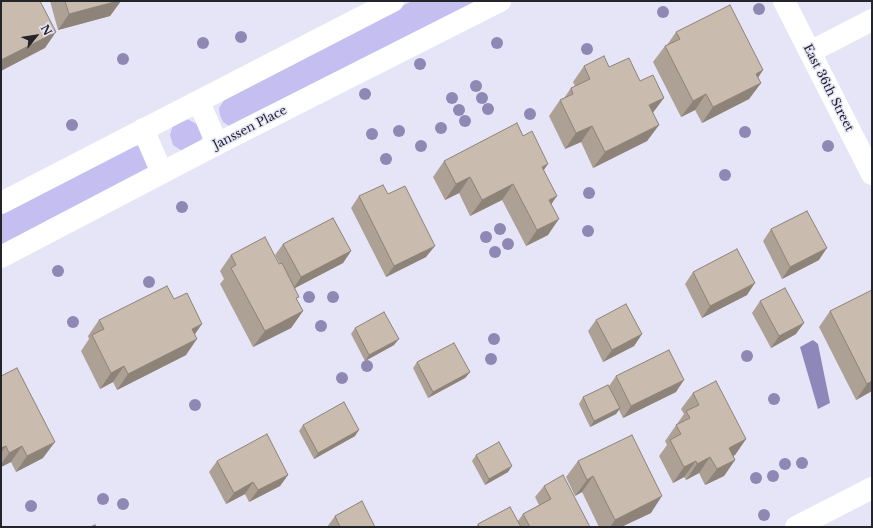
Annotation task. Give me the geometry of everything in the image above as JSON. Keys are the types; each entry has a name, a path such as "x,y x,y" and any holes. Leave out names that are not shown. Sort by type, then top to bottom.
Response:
{"street":[{"path":"1,203 393,1"},
{"name":"Janssen Place","path":"1,257 217,144 500,1"},
{"name":"East 36th Street","path":"784,1 872,174"},
{"path":"810,52 872,20"},
{"path":"199,102 217,144"},
{"path":"143,129 162,173"},
{"path":"796,527 872,488"}],"shaded area":[{"path":"412,1 482,1 229,126 223,122 219,108 227,96"},
{"path":"187,119 197,124 202,133 202,138 200,143 182,151 173,145 170,135 173,125"},
{"path":"134,146 139,146 145,150 149,170 1,250 1,213"},
{"path":"813,340 818,344 830,403 818,409 800,347"}],"building":[{"path":"1,1 40,1 56,32 1,60"},
{"path":"65,1 118,1 69,14"},
{"path":"730,5 763,70 756,74 761,83 713,107 706,94 693,101 665,46 680,39 676,32"},
{"path":"604,56 609,67 629,58 640,81 653,75 664,98 649,105 659,125 605,152 592,126 576,133 560,100 573,94 571,88 590,79 584,66"},
{"path":"517,123 523,136 532,131 548,164 542,167 557,196 549,200 559,219 537,230 513,184 482,200 470,177 456,184 444,161"},
{"path":"383,185 388,194 405,186 435,246 394,266 359,196"},
{"path":"807,211 827,248 790,267 771,229"},
{"path":"333,218 351,251 301,277 283,244"},
{"path":"265,237 279,264 282,263 299,297 296,298 303,311 265,331 231,268 236,265 231,255"},
{"path":"737,249 755,283 710,306 693,272"},
{"path":"167,286 174,299 187,293 202,324 192,329 197,339 128,374 124,366 111,373 92,335 104,329 99,320"},
{"path":"785,288 804,323 779,336 760,301"},
{"path":"872,290 872,381 867,384 830,311"},
{"path":"626,304 642,334 612,350 596,320"},
{"path":"384,312 399,339 369,355 355,328"},
{"path":"454,343 470,372 433,392 417,362"},
{"path":"669,350 684,380 631,406 616,376"},
{"path":"17,368 55,442 27,456 22,446 9,453 6,446 1,448 1,376"},
{"path":"716,381 746,439 729,448 735,460 717,469 710,457 697,464 696,461 684,467 670,440 681,434 676,425 690,418 686,411 699,405 693,393"},
{"path":"608,385 620,408 594,421 583,397"},
{"path":"344,402 359,430 318,453 303,425"},
{"path":"267,434 288,475 258,490 253,482 234,493 217,461"},
{"path":"632,435 662,496 615,520 593,476 587,480 578,461"},
{"path":"499,442 512,466 489,479 476,455"},
{"path":"563,475 590,527 530,527 523,514 551,499 544,486"},
{"path":"362,501 375,527 340,527 335,516"},
{"path":"510,507 521,527 479,527 478,524"}]}
